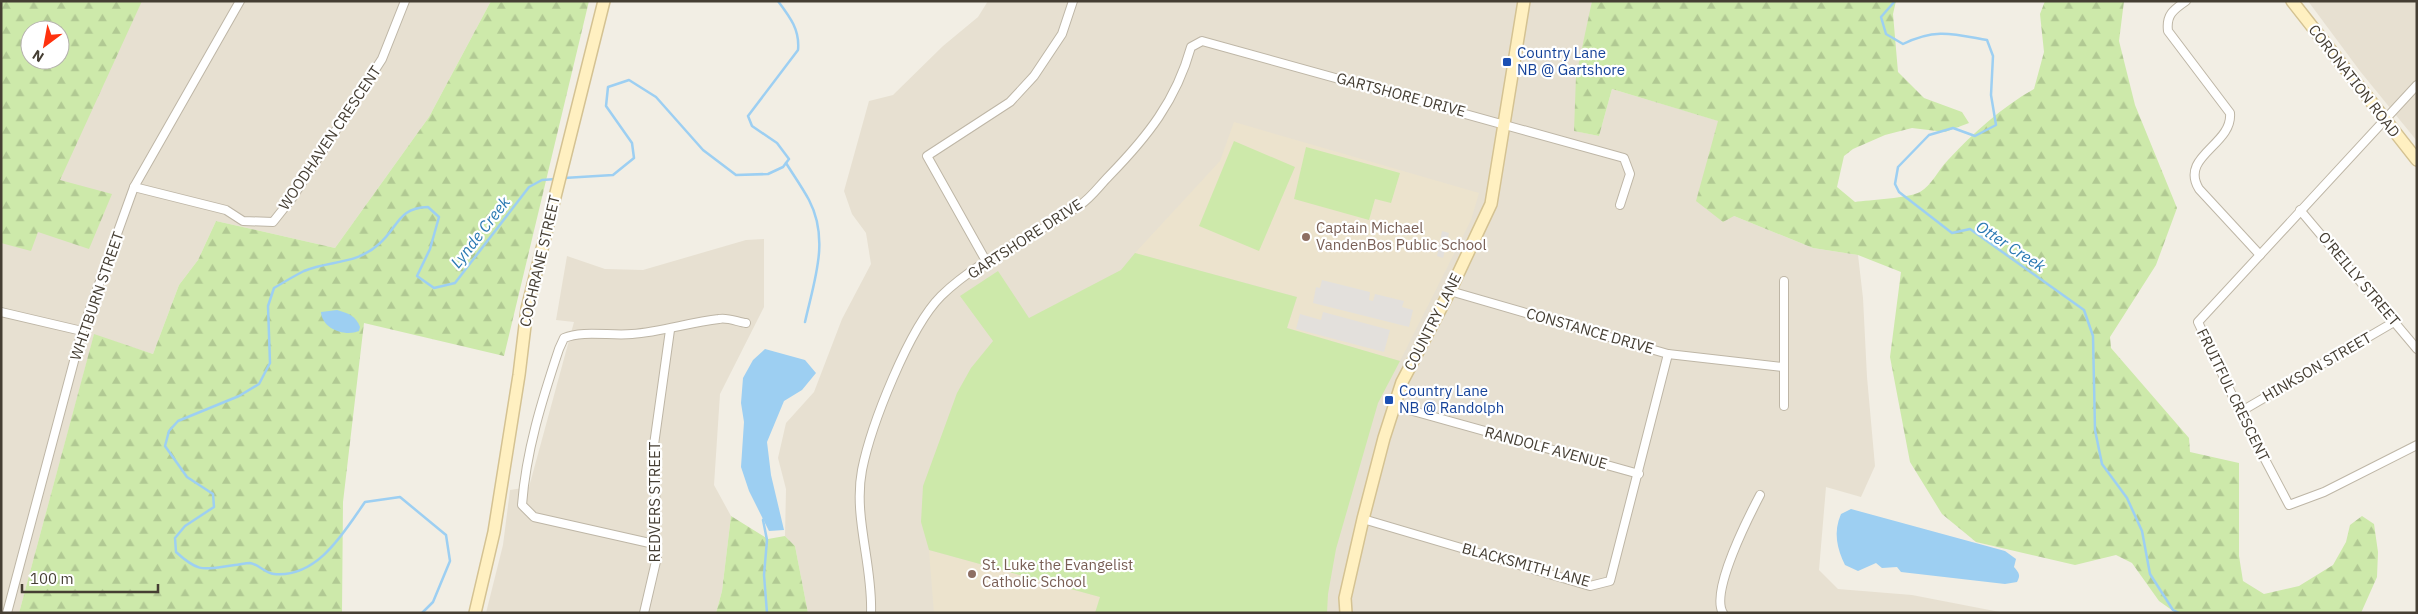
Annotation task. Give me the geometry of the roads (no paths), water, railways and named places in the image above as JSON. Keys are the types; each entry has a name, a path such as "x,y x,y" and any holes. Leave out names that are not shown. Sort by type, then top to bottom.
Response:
{"street":[{"name":"WHITBURN STREET","path":"7,613 82,331 134,187 240,1"},
{"name":"WOODHAVEN CRESCENT","path":"134,187 226,210 243,221 273,222 292,198 382,59 405,1"},
{"name":"COCHRANE STREET","path":"475,613 494,532 519,375 526,309 604,1"},
{"path":"986,261 926,156 1010,102 1034,76 1062,34 1073,1"},
{"name":"COUNTRY LANE","path":"1346,613 1345,598 1364,519 1384,438 1402,382 1450,291 1491,204 1524,1"},
{"path":"2186,1 2170,13 2166,20 2168,31 2230,113 2227,130 2194,168 2194,180 2199,189 2260,255"},
{"name":"CORONATION ROAD","path":"2292,1 2417,160"},
{"name":"GARTSHORE DRIVE","path":"871,613 872,593 861,505 862,471 876,422 915,330 941,296 986,261 1088,198 1141,143 1165,109 1186,66 1191,47 1202,40 1624,158 1630,174 1620,206"},
{"name":"FRUITFUL CRESCENT","path":"2417,85 2198,322 2240,412 2289,505 2324,492 2417,445"},
{"name":"O'REILLY STREET","path":"2300,210 2417,349"},
{"path":"1784,281 1784,406"},
{"name":"CONSTANCE DRIVE","path":"1450,291 1668,354 1639,474"},
{"path":"1,312 82,331"},
{"path":"654,544 534,517 522,505 524,472 545,391 564,338 575,333 600,336 670,330 721,318 746,323"},
{"name":"HINKSON STREET","path":"2240,412 2394,322"},
{"name":"REDVERS STREET","path":"644,613 657,557 654,544 656,509 652,452 670,330"},
{"path":"1668,354 1783,367"},
{"name":"RANDOLF AVENUE","path":"1394,406 1639,474"},
{"name":"BLACKSMITH LANE","path":"1364,519 1590,586 1610,581 1639,474"},
{"path":"1723,613 1719,601 1736,540 1760,495"}],"water":[{"path":"337,310 354,318 360,327 359,331 353,333 341,332 325,323 321,312"},
{"path":"765,349 805,360 816,373 802,390 784,401 767,442 771,475 784,530 769,531 749,491 741,467 744,422 741,403 743,378 753,360"},
{"path":"1851,509 2005,551 2016,559 2014,567 2019,574 2019,578 2017,582 2005,584 1901,572 1897,567 1882,568 1876,563 1858,571 1845,565 1837,540 1837,527 1841,514"}],"waterway":[{"name":"Lynde Creek","path":"564,178 613,175 634,158 632,143 606,106 608,87 629,80 656,97 703,150 736,175 768,174 783,167 789,159 777,143 752,126 748,116 798,50 796,30 778,1"},
{"name":"Otter Creek","path":"1895,1 1881,17 1886,34 1903,44 1935,34 1954,34 1987,40 1993,56 1991,95 1996,125 1975,136 1953,128 1929,135 1898,167 1895,184 1899,192 1952,233 1970,229 2084,310 2093,336 2095,430 2102,464 2127,498 2142,531 2150,574 2173,610 2179,613"},
{"path":"786,163 809,200 819,230 816,276 805,322"},
{"name":"Lynde Creek","path":"422,613 433,602 450,561 446,535 400,497 365,502 339,539 317,561 304,569 290,573 274,574 250,563 203,568 197,567 184,559 176,552 175,538 185,526 214,507 213,494 187,477 165,446 169,431 178,421 239,396 259,384 270,363 268,306 274,288 304,271 361,256 386,238 404,215 418,208 428,207 439,217 430,249 417,276 434,288 455,283 529,187 542,180 556,179"},
{"path":"765,518 763,520 767,540 764,575 767,613"}],"place":[{"name":"Country Lane NB @ Gartshore","path":"1507,62"},
{"name":"Captain Michael VandenBos Public School","path":"1306,237"},
{"name":"Country Lane NB @ Randolph","path":"1389,400"},
{"name":"St. Luke the Evangelist Catholic School","path":"972,574"}]}
